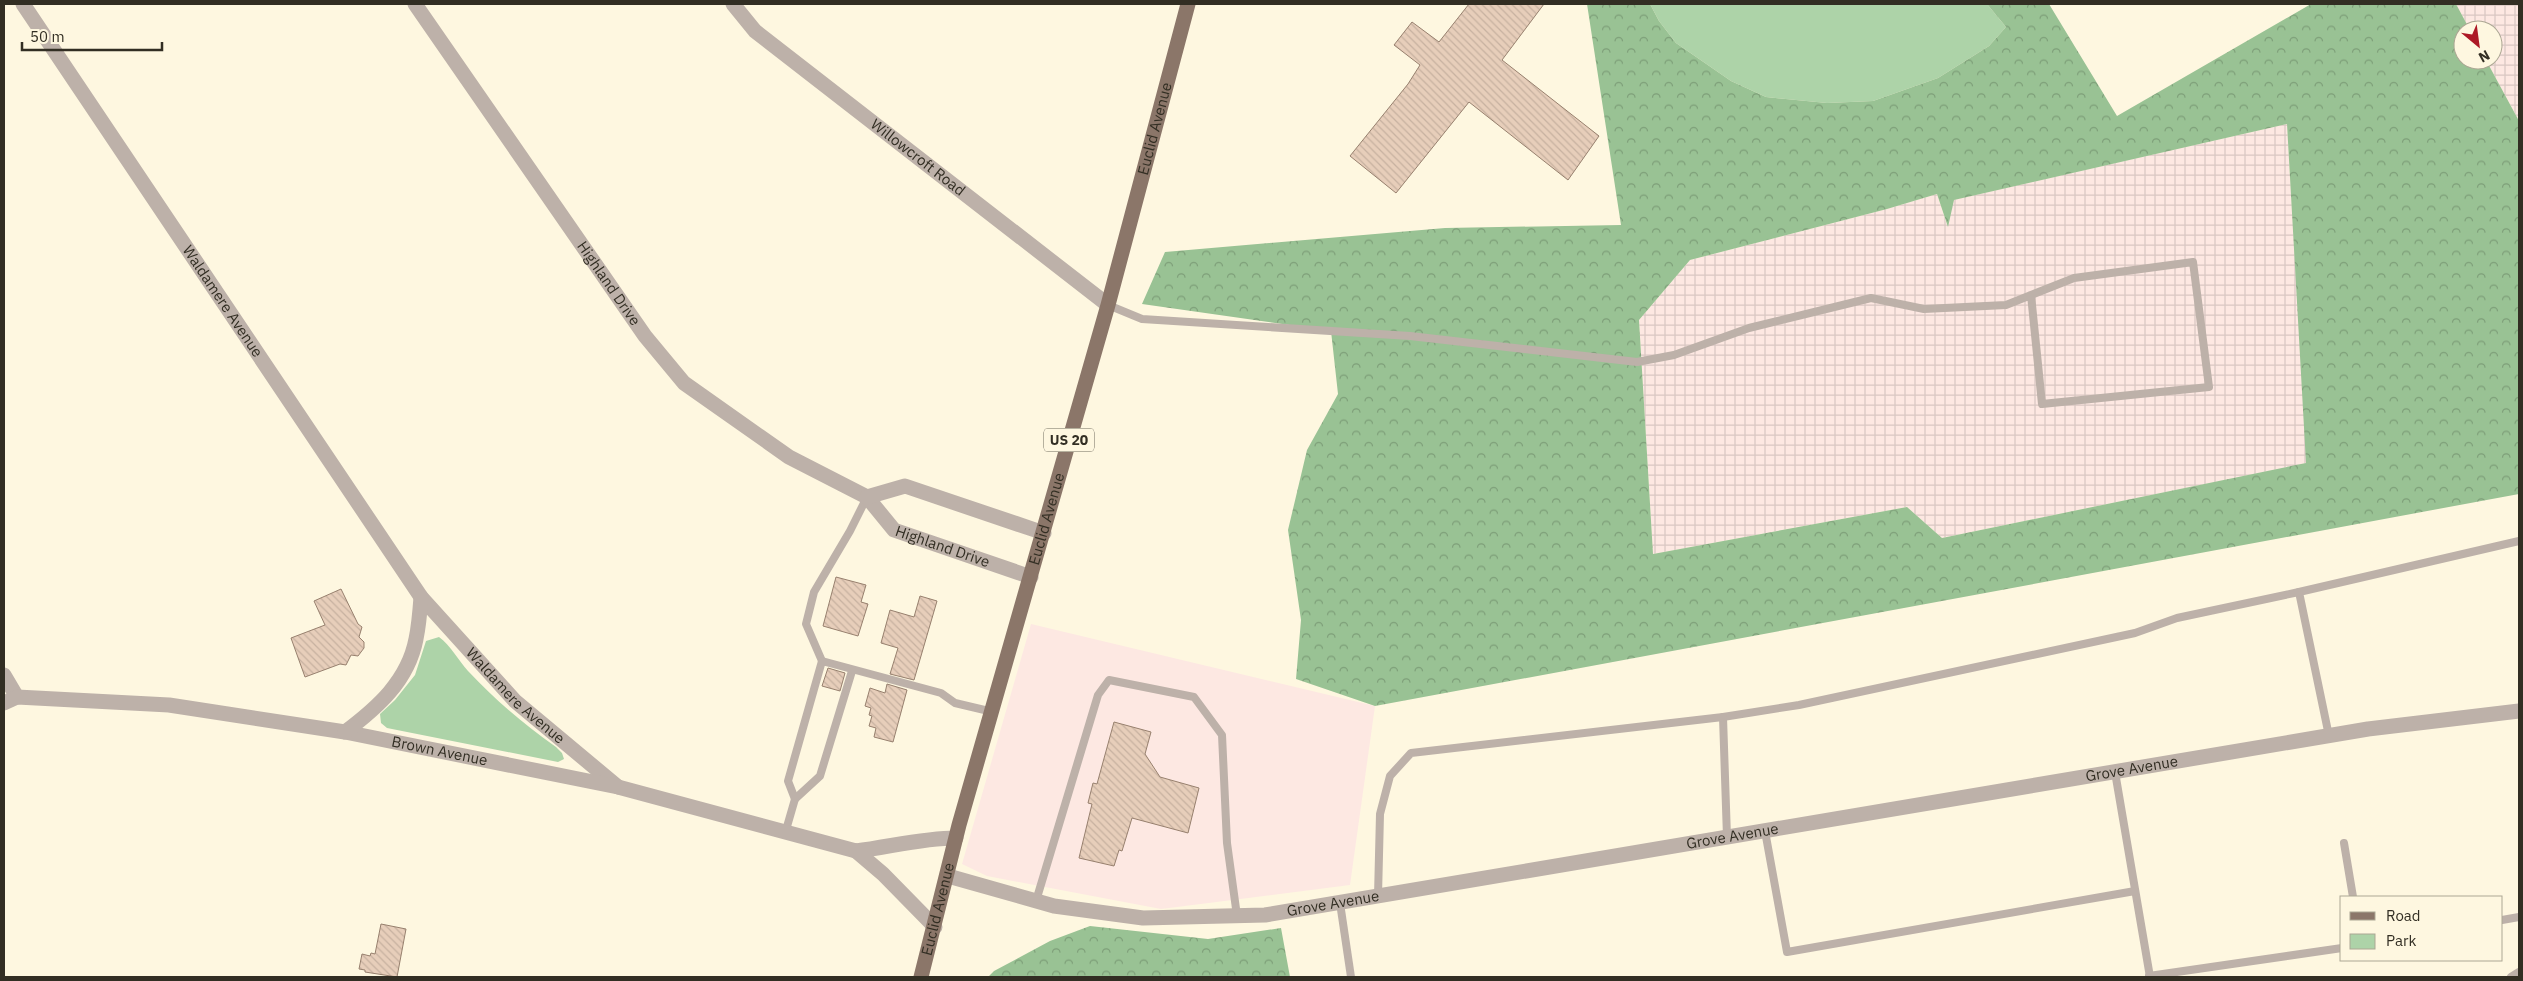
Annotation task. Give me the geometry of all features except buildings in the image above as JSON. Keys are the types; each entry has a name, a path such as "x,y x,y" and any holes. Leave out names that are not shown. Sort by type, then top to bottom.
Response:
{"main road":[{"name":"Euclid Avenue","path":"921,977 948,876 956,838 1108,305 1187,5"}],"street":[{"name":"Waldamere Avenue","path":"23,4 421,597 515,700 618,787"},
{"name":"Highland Drive","path":"415,4 645,336 684,382 789,457 867,497 894,530 1031,577"},
{"name":"Willowcroft Road","path":"733,4 755,31 1108,305"},
{"path":"867,497 905,486 1044,533"},
{"path":"345,732 374,710 398,683 416,641 421,597"},
{"path":"4,675 11,700"},
{"name":"Brown Avenue","path":"11,700 169,705 345,732 618,787 786,830 856,851 883,874 935,927"},
{"name":"Grove Avenue","path":"948,876 1054,906 1143,918 1265,915 2329,736 2519,711"},
{"name":"Brown Avenue","path":"856,851 934,838 956,838"}],"lane":[{"path":"1108,305 1142,319 1410,336 1638,362 1674,355 1749,328 1871,298 1924,309 2006,305 2031,295 2074,278 2193,262 2209,387 2042,404 2031,295"},
{"path":"795,799 788,781 822,661 806,624 814,592 850,531 867,497"},
{"path":"1378,896 1380,814 1390,776 1412,753 1723,717 1799,705 2125,635 2177,618 2519,541"},
{"path":"2299,592 2329,736"},
{"path":"822,661 852,671 941,693 955,703 993,712"},
{"path":"786,830 795,799 820,776 852,671"},
{"path":"1036,901 1098,695 1109,680 1194,697 1222,735 1227,843 1237,916"},
{"path":"1723,717 1727,837"},
{"path":"2115,772 2150,977 2340,948"},
{"path":"1765,831 1788,952 2135,891"},
{"path":"2344,843 2353,896"},
{"path":"1340,903 1351,977"},
{"path":"2503,920 2519,917"},
{"path":"2511,977 2519,972"}],"shaded area":[{"path":"2456,4 2519,4 2519,121 2491,70 2503,70 2503,20 2465,20"},
{"path":"2287,124 2307,463 1942,538 1907,507 1653,554 1639,320 1690,260 1887,209 1937,194 1947,225 1953,200"},
{"path":"1031,624 1375,706 1350,885 1161,909 987,876 962,864"}],"green space":[{"path":"1587,4 1650,4 1659,21 1676,43 1731,81 1766,97 1827,103 1873,101 1938,78 1989,46 2006,27 1987,4 2049,4 2117,116 2311,4 2456,4 2465,20 2453,20 2453,70 2491,70 2519,121 2519,494 1375,706 1296,679 1301,620 1288,530 1307,450 1338,394 1331,331 1142,304 1165,252 1445,228 1621,225","holes":["2287,124 2306,463 1942,538 1907,507 1653,554 1639,320 1690,260 1887,209 1937,194 1948,227 1954,200"]},
{"path":"1650,4 1987,4 2006,27 1989,46 1938,78 1873,101 1827,103 1766,97 1731,81 1676,43 1659,21"},
{"path":"439,637 468,671 499,702 556,747 562,753 564,759 558,762 387,728 381,723 380,714 395,700 415,675 426,641"},
{"path":"1090,926 1208,939 1281,928 1290,977 988,977 994,971 1050,941"}]}
